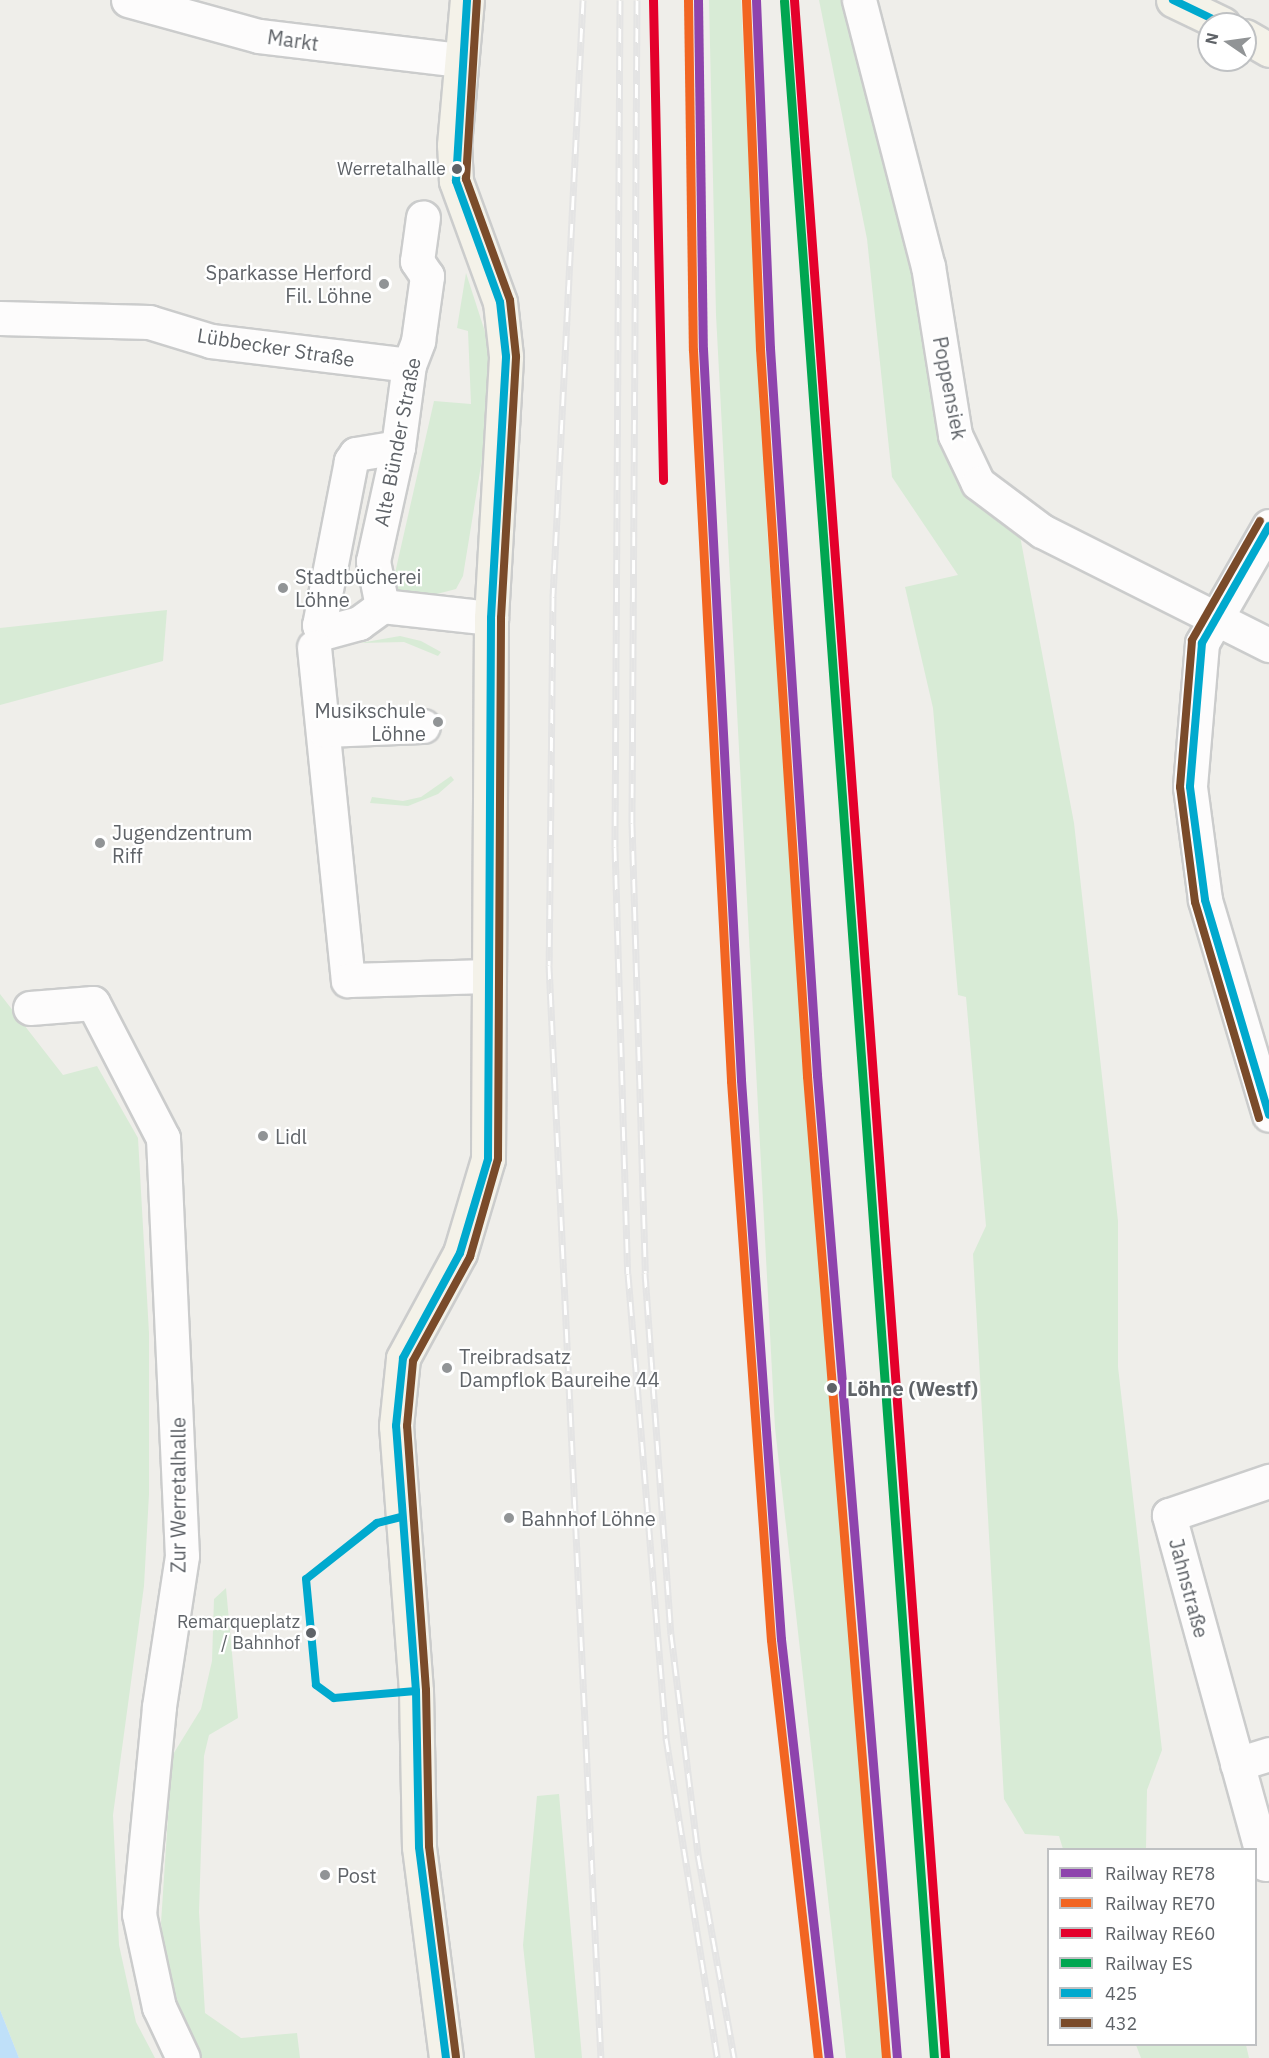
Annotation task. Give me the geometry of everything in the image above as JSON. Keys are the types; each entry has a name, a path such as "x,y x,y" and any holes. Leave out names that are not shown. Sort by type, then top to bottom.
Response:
{"main road":[{"path":"446,2058 419,1847 416,1691 396,1426 404,1358 460,1253 481,1195 488,1159 490,618 503,446 505,325 456,181 461,60 467,0"},
{"path":"1173,0 1198,12"}],"street":[{"name":"Markt","path":"128,0 259,36 461,60"},
{"name":"Poppensiek","path":"859,0 928,266 955,435 978,483 1042,531 1215,615 1269,645"},
{"name":"Alte Bünder Straße","path":"382,606 373,561 398,447 409,365 418,340 427,276 417,261 423,217"},
{"name":"Lübbecker Straße","path":"0,318 149,322 211,341 409,365"},
{"path":"398,447 356,454 351,461 319,625 324,730 337,834 348,981 489,976"},
{"path":"1269,526 1215,615 1202,643 1193,697 1190,787 1205,900 1269,1115"},
{"path":"318,640 358,623 382,606 490,618"},
{"path":"324,730 423,726"},
{"name":"Zur Werretalhalle","path":"30,1008 93,1003 163,1138 182,1556 159,1707 139,1914 159,2007 183,2058"},
{"name":"Jahnstraße","path":"1265,1864 1169,1515 1269,1481"},
{"path":"1237,1764 1269,1754"}],"green space":[{"path":"709,0 741,0 767,529 833,1423 887,2058 846,2058 775,1428 716,315"},
{"path":"819,0 846,0 987,508 1020,536 1074,823 1118,1221 1118,1367 1162,1750 1147,1790 1146,1848 1063,1848 1059,1836 1025,1834 1004,1799 973,1254 986,1226 966,997 958,995 933,708 905,587 958,575 892,477 867,239"},
{"path":"466,273 487,338 491,404 463,576 456,589 433,595 430,604 404,600 393,582 434,401 471,404 468,331 457,328"},
{"path":"167,610 163,661 0,705 0,628"},
{"path":"400,636 421,641 441,652 438,656 404,642 360,643"},
{"path":"451,776 454,780 438,794 408,806 370,803 372,797 403,801 421,797"},
{"path":"0,994 63,1075 97,1066 138,1138 149,1333 149,1494 144,1586 113,1815 119,1945 136,2022 155,2058 19,2058 0,2010"},
{"path":"226,1588 238,1718 209,1735 204,1756 199,1912 205,2013 241,2038 297,2033 300,2058 198,2058 170,1997 161,1923 172,1756 201,1709 212,1661 214,1599"},
{"path":"559,1794 582,2058 535,2058 523,1945 537,1796"},
{"path":"1136,2046 1246,2046 1249,2058 1141,2058"}],"water":[{"path":"0,2010 19,2058 0,2058"}],"railway":[{"path":"583,0 553,597 549,965 601,2058"},
{"path":"620,0 615,847 628,1274 666,1738 717,2058"},
{"path":"637,0 632,823 645,1273 671,1634 698,1855 734,2058"}],"rail line":[{"name":"RE60","path":"653,0 663,480"},
{"name":"RE70","path":"688,0 693,350 731,1081 771,1640 818,2058"},
{"name":"RE78","path":"698,0 703,349 741,1080 781,1639 829,2058"},
{"name":"RE70","path":"746,0 760,349 807,1076 886,2058"},
{"name":"RE78","path":"756,0 770,348 817,1075 897,2058"},
{"name":"RE60","path":"794,0 945,2058"},
{"name":"ES","path":"784,1 934,2058"}],"transit line":[{"name":"425","path":"446,2058 419,1847 416,1691 396,1426 403,1358 460,1253 488,1159 491,618 506,356 500,302 456,181 467,0"},
{"name":"425","path":"1173,0 1198,12"},
{"name":"432","path":"456,2057 429,1846 426,1690 407,1426 413,1361 470,1257 498,1159 501,618 516,356 510,300 466,179 477,1"},
{"name":"432","path":"1259,1118 1195,902 1180,787 1192,640 1260,521"},
{"name":"425","path":"1269,526 1202,643 1190,787 1205,900 1269,1115"},
{"name":"425","path":"401,1517 377,1523 306,1579 316,1685 334,1698 416,1691"}],"place":[{"name":"Werretalhalle","path":"457,169"},
{"name":"Sparkasse Herford Fil. Löhne","path":"384,284"},
{"name":"Stadtbücherei Löhne","path":"283,588"},
{"name":"Musikschule Löhne","path":"438,722"},
{"name":"Jugendzentrum Riff","path":"100,843"},
{"name":"Lidl","path":"263,1136"},
{"name":"Treibradsatz Dampflok Baureihe 44","path":"447,1368"},
{"name":"Löhne (Westf)","path":"832,1388"},
{"name":"Bahnhof Löhne","path":"509,1518"},
{"name":"Remarqueplatz / Bahnhof","path":"311,1633"},
{"name":"Post","path":"325,1875"}]}
